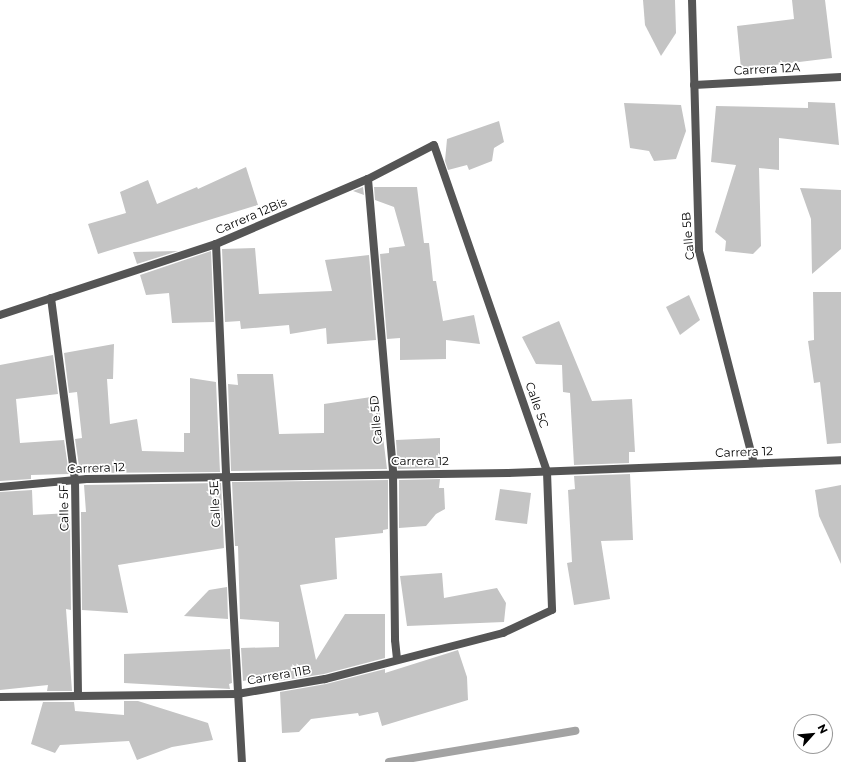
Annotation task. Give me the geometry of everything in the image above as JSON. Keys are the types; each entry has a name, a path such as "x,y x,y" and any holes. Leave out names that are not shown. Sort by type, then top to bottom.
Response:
{"street":[{"name":"Calle 5B","path":"692,0 699,251 754,463"},
{"name":"Carrera 12A","path":"694,84 841,77"},
{"name":"Carrera 12Bis","path":"0,316 216,244 368,179 434,145 458,216"},
{"name":"Calle 5D","path":"368,179 393,473 395,640 397,659"},
{"name":"Calle 5C","path":"458,216 547,472 552,610"},
{"name":"Calle 5E","path":"216,244 226,477 242,762"},
{"name":"Calle 5F","path":"51,298 76,480 78,695"},
{"name":"Carrera 12","path":"0,487 76,480 393,473 547,472 841,460"},
{"name":"Carrera 11B","path":"0,697 237,694 325,679 397,659 503,633 552,610"}],"building":[{"path":"643,0 675,0 676,33 661,56 645,25"},
{"path":"792,0 825,0 832,58 741,69 737,26 794,19"},
{"path":"808,102 835,103 839,145 779,138 779,170 759,168 761,246 753,254 725,251 726,241 715,232 736,165 711,162 716,106 808,108"},
{"path":"624,103 681,105 686,131 676,159 654,161 649,151 630,148"},
{"path":"499,121 504,142 494,148 492,161 469,170 467,165 448,170 445,161 447,139"},
{"path":"246,167 258,205 98,254 88,224 126,213 120,192 148,180 157,204 197,187 198,189"},
{"path":"363,187 364,195 353,191"},
{"path":"374,187 417,187 424,243 429,243 433,281 436,281 443,321 474,315 480,344 446,340 446,359 400,360 400,338 387,339 380,254 389,253 389,248 405,246 394,207 375,200"},
{"path":"800,188 841,190 841,249 812,274 811,219"},
{"path":"255,248 259,294 332,291 325,260 369,255 376,340 327,344 326,328 290,334 289,325 241,329 240,321 225,322 222,249"},
{"path":"178,251 137,264 133,252"},
{"path":"211,251 214,322 172,323 169,293 146,295 140,275"},
{"path":"813,292 841,292 841,443 827,444 820,382 814,383 808,341 814,340"},
{"path":"689,295 700,320 680,335 666,307"},
{"path":"559,321 592,401 632,399 635,452 629,452 629,463 574,465 570,393 563,392 562,365 536,364 522,337"},
{"path":"114,344 113,379 107,379 110,424 137,419 142,451 184,452 184,433 190,433 190,378 216,382 220,472 80,473 75,439 82,438 77,392 69,393 64,353"},
{"path":"53,355 58,394 16,399 20,443 64,440 69,474 31,475 31,479 0,481 0,365"},
{"path":"237,374 273,374 279,434 324,433 324,404 378,396 387,469 231,471 228,384 238,385"},
{"path":"440,438 440,468 398,469 396,440"},
{"path":"630,474 633,540 601,541 610,599 574,605 567,563 572,562 568,490 575,489 574,476"},
{"path":"440,479 439,488 444,488 445,509 436,514 426,526 399,528 399,480"},
{"path":"388,480 388,529 383,530 383,533 335,538 337,579 300,585 316,660 345,614 385,614 385,658 324,674 279,681 279,674 243,681 241,648 279,647 279,622 240,619 238,546 235,546 232,482"},
{"path":"221,483 224,548 118,565 128,613 82,610 81,512 86,512 84,485"},
{"path":"841,485 841,564 819,516 815,490"},
{"path":"500,489 531,493 527,524 495,520"},
{"path":"32,490 33,515 70,513 71,610 66,609 72,691 47,691 48,685 0,690 0,492"},
{"path":"442,573 444,598 497,588 506,603 504,622 407,626 400,576"},
{"path":"227,587 228,619 184,616 209,590"},
{"path":"230,649 232,683 229,684 230,689 124,683 124,654"},
{"path":"458,650 467,677 468,700 382,726 378,712 359,716 358,713 311,719 299,732 282,733 280,692 326,684 385,669 385,673"},
{"path":"124,701 138,701 208,723 213,740 172,747 137,760 129,741 60,745 55,753 31,744 43,702 74,702 75,711 124,715"}],"waterway":[{"path":"389,762 575,731"}]}
